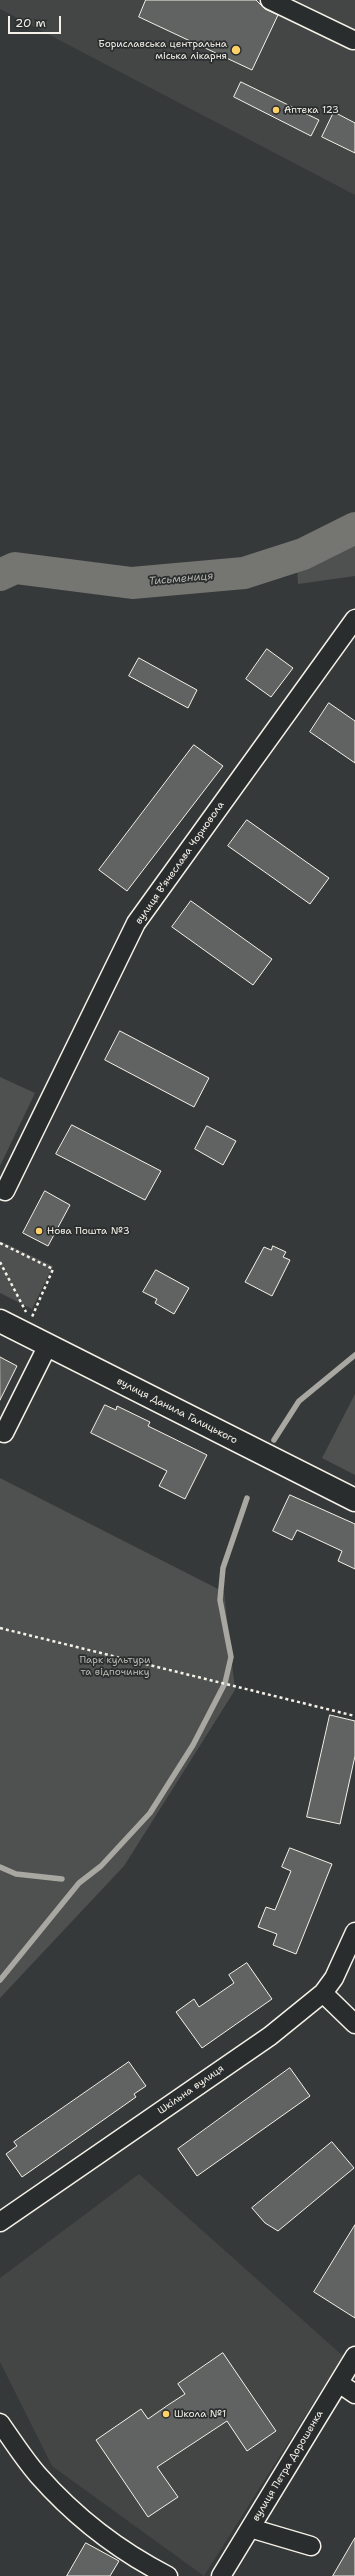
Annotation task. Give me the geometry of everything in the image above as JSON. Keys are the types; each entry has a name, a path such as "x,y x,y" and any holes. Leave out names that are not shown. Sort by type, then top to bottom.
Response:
{"main road":[{"name":"вулиця Данила Галицького","path":"0,1321 355,1500"}],"street":[{"path":"270,0 353,40"},
{"name":"вулиця Вʼячеслава Чорновола","path":"5,1191 136,923 355,619"},
{"path":"4,1433 48,1345"},
{"name":"Шкільна вулиця","path":"0,2222 270,2036 323,1993 334,1978 355,1932"},
{"path":"323,1993 355,2024"},
{"name":"вулиця Петра Дорошенка","path":"221,2576 355,2356"},
{"path":"338,2383 355,2394"},
{"path":"0,2423 37,2474 62,2501 136,2559 168,2576"},
{"path":"250,2528 311,2546"}],"path":[{"path":"0,1243 53,1269 30,1321 0,1262"},
{"path":"0,1628 355,1716"}],"shaded area":[{"path":"0,0 355,0 355,195 0,9"},
{"name":"Школа №1","path":"139,2174 343,2356 204,2576 52,2466 0,2362 0,2278"}],"green space":[{"path":"355,544 355,576 298,584 297,567"},
{"path":"0,1077 35,1093 0,1166"},
{"path":"0,1241 53,1266 32,1309 0,1293"},
{"path":"355,1394 355,1475 322,1458"},
{"name":"Парк культури та відпочинку","path":"0,1478 224,1592 235,1690 124,1866 0,1998"}],"building":[{"name":"Бориславська центральна міська лікарня","path":"146,0 256,0 265,9 278,15 252,70 139,17"},
{"path":"241,82 319,120 311,136 234,97"},
{"path":"334,112 355,123 355,153 322,137"},
{"path":"267,649 293,668 271,697 246,679"},
{"path":"139,658 197,690 188,708 129,676"},
{"path":"329,703 355,721 355,763 310,732"},
{"path":"194,745 223,766 127,891 99,870"},
{"path":"247,820 329,878 310,904 228,846"},
{"path":"191,901 272,959 253,985 172,927"},
{"path":"120,1031 209,1078 194,1107 105,1060"},
{"path":"72,1125 161,1171 145,1200 56,1154"},
{"path":"207,1126 236,1141 223,1165 195,1149"},
{"path":"45,1191 70,1205 48,1246 23,1233"},
{"path":"273,1246 286,1252 283,1257 290,1260 272,1296 245,1282 264,1247 271,1250"},
{"path":"156,1270 189,1288 174,1314 155,1303 157,1299 143,1292"},
{"path":"0,1357 17,1366 0,1400"},
{"path":"105,1405 116,1410 117,1406 150,1422 148,1426 207,1455 185,1499 159,1486 167,1471 91,1433"},
{"path":"290,1495 355,1524 355,1569 338,1561 342,1551 297,1530 292,1540 273,1531"},
{"path":"330,1715 355,1721 355,1756 340,1824 307,1817"},
{"path":"290,1848 332,1864 296,1954 273,1945 277,1934 258,1927 266,1907 275,1910 291,1871 282,1867"},
{"path":"247,1963 272,1999 202,2048 176,2012 194,1999 199,2007 234,1983 229,1975"},
{"path":"129,2062 146,2086 134,2094 136,2097 22,2177 6,2154 17,2146 14,2142"},
{"path":"290,2068 310,2096 197,2176 178,2149"},
{"path":"332,2142 354,2168 278,2231 265,2223 252,2208"},
{"path":"355,2225 355,2318 314,2292"},
{"name":"Школа №1","path":"223,2353 276,2431 247,2451 227,2421 157,2467 178,2497 148,2517 96,2440 141,2409 148,2419 185,2394 178,2384"},
{"path":"355,2538 355,2576 333,2576"},
{"path":"86,2543 119,2561 110,2576 67,2576"}],"waterway":[{"name":"Тисьмениця","path":"0,575 15,568 132,583 244,573 303,554 355,528"},
{"path":"274,1440 299,1401 355,1355"},
{"path":"0,1980 79,1883 101,1866 150,1813 193,1745 225,1683 231,1657 220,1600 223,1568 247,1498"},
{"path":"0,1867 16,1874 62,1879"}],"place":[{"name":"Бориславська центральна міська лікарня","path":"236,50"},
{"name":"Аптека 123","path":"276,110"},
{"name":"Нова Пошта №3","path":"39,1231"},
{"name":"Школа №1","path":"166,2414"}]}
